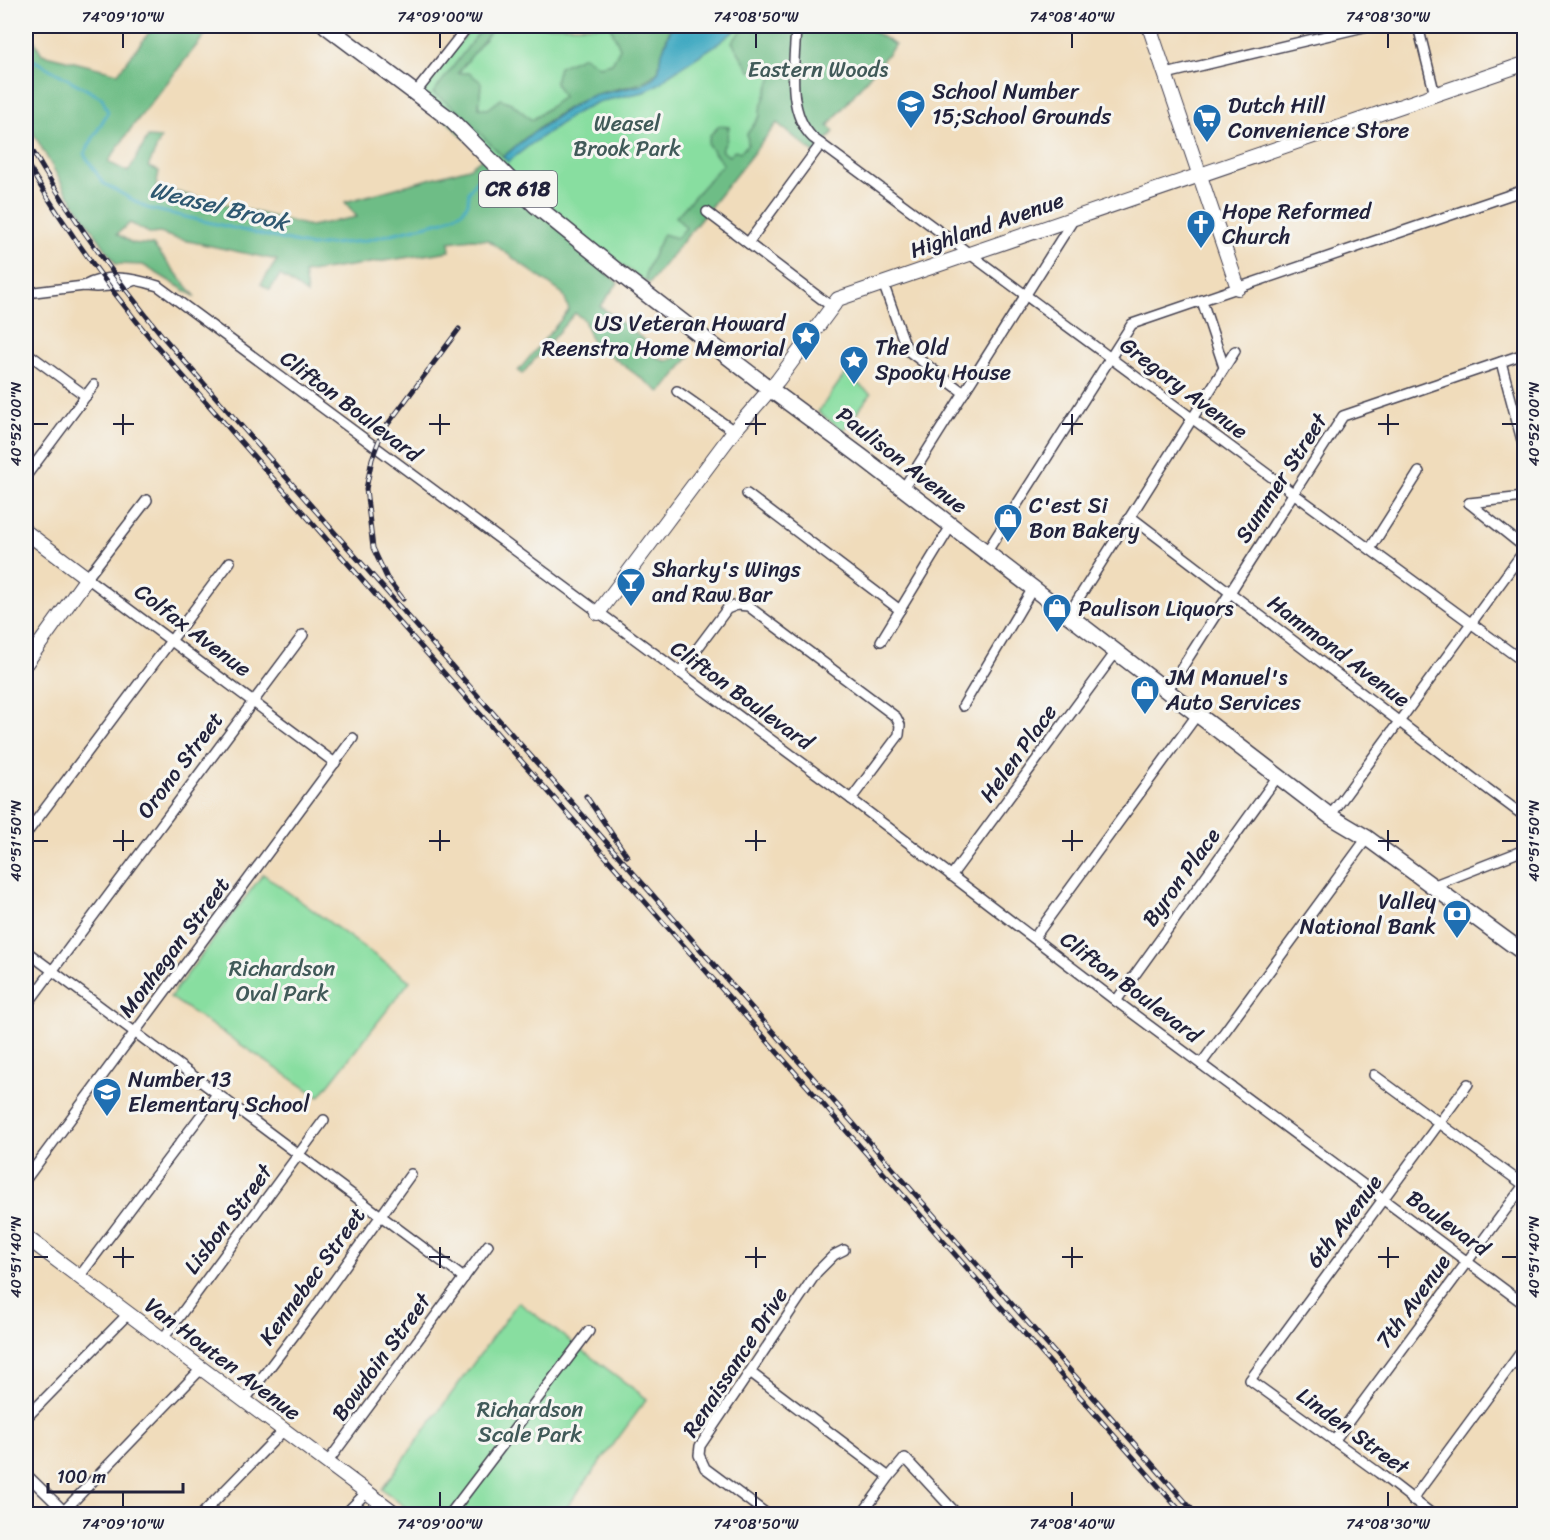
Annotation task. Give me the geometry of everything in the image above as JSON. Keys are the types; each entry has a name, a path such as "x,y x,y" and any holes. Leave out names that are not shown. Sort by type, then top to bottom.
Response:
{"main road":[{"name":"Paulison Avenue","path":"332,27 451,120 535,205 623,276 1330,816 1368,838 1524,953"}],"street":[{"path":"416,92 468,26"},
{"name":"Gregory Avenue","path":"796,26 794,86 796,108 809,135 1524,662"},
{"path":"1149,26 1238,288"},
{"path":"1166,74 1368,26"},
{"path":"1418,26 1435,95"},
{"name":"Highland Avenue","path":"598,613 734,431 770,389 838,299 1524,64"},
{"path":"748,243 821,144"},
{"path":"986,553 1132,324 1524,190"},
{"path":"707,212 832,308"},
{"path":"903,489 1075,218"},
{"name":"Clifton Boulevard","path":"26,293 84,286 94,280 122,277 158,286 850,799 1319,1152"},
{"path":"883,284 907,351 964,393"},
{"path":"1202,301 1224,367"},
{"path":"1068,615 1235,351"},
{"path":"26,352 86,396"},
{"name":"Summer Street","path":"1167,691 1343,416 1524,354"},
{"path":"1501,362 1524,448"},
{"path":"26,476 94,385"},
{"path":"677,391 734,431"},
{"path":"1370,549 1419,472"},
{"path":"747,494 900,610"},
{"path":"1330,816 1472,624 1524,549 1469,503 1524,497"},
{"path":"26,663 147,500"},
{"name":"Hammond Avenue","path":"1131,517 1524,816"},
{"path":"881,641 951,526"},
{"name":"Colfax Avenue","path":"26,532 335,763"},
{"path":"26,834 230,562"},
{"path":"963,706 1033,588"},
{"path":"679,673 727,609 736,605 748,606 896,717 900,725 899,735 850,799"},
{"name":"Orono Street","path":"26,1006 303,635"},
{"name":"Helen Place","path":"951,876 1116,652"},
{"path":"1034,939 1197,715"},
{"name":"Monhegan Street","path":"26,1179 353,738"},
{"name":"Byron Place","path":"1116,1000 1278,776"},
{"path":"1201,1064 1368,838"},
{"path":"1432,886 1524,850"},
{"path":"26,951 464,1278"},
{"path":"1374,1075 1524,1185"},
{"name":"6th Avenue","path":"1250,1380 1468,1084"},
{"path":"79,1277 217,1094"},
{"name":"Lisbon Street","path":"162,1340 324,1120"},
{"name":"Boulevard","path":"1319,1152 1524,1304"},
{"name":"Kennebec Street","path":"244,1401 314,1309 411,1174"},
{"name":"7th Avenue","path":"1334,1441 1524,1185"},
{"name":"Van Houten Avenue","path":"26,1237 396,1515"},
{"name":"Bowdoin Street","path":"327,1463 488,1245"},
{"name":"Renaissance Drive","path":"767,1515 705,1468 699,1455 700,1446 817,1272 844,1250"},
{"path":"26,1418 128,1314"},
{"path":"450,1515 589,1331"},
{"path":"1412,1500 1524,1348"},
{"path":"26,1474 64,1513 201,1369"},
{"path":"750,1372 890,1477"},
{"name":"Linden Street","path":"1250,1380 1432,1515"},
{"path":"202,1515 283,1431"},
{"path":"862,1515 905,1458 957,1515"},
{"path":"345,1515 367,1492"}],"green space":[{"path":"26,26 42,54 118,73 154,26 212,26 132,127 108,162 128,172 148,137 161,138 148,167 159,171 156,187 310,226 357,217 345,202 469,168 486,155 618,283 600,306 648,343 649,351 661,359 667,361 680,355 690,356 660,392 592,342 584,320 575,313 522,374 518,371 569,310 563,294 488,240 472,239 449,242 450,251 304,273 307,294 280,275 270,290 261,284 277,260 160,233 151,234 130,223 117,234 132,243 153,245 196,297 143,265 116,264 66,191 26,120"},
{"name":"Weasel Brook Park","path":"474,26 865,26 895,45 828,126 834,131 823,146 777,123 649,284 535,205 416,92"},
{"path":"484,26 495,26 458,73 469,73 481,82 479,108 488,109 501,99 511,103 532,120 563,97 555,82 559,67 584,56 599,66 612,63 620,48 610,26 672,26 659,70 651,77 635,85 591,96 567,108 503,157 457,110 433,93"},
{"name":"Eastern Woods","path":"745,26 865,26 895,45 828,126 834,131 823,146 814,153 777,123 649,284 646,282 646,272 663,234 677,238 686,228 676,217 723,164 708,145 710,135 719,126 729,127 726,142 721,150 729,156 735,150 741,152 748,144 747,134 760,116 774,71 750,71 732,42"},
{"path":"845,374 871,394 843,431 818,412"},
{"name":"Richardson Oval Park","path":"263,874 410,981 319,1097 170,997"},
{"name":"Richardson Scale Park","path":"518,1302 647,1399 562,1514 414,1514 382,1489"}],"water":[{"path":"672,26 741,26 659,84 644,92 598,102 585,108 508,162 503,157 526,138 586,98 642,85 654,77 659,70 660,58"}],"waterway":[{"name":"Weasel Brook","path":"26,56 102,98 108,112 84,154 103,183 147,208 311,246 363,241 444,221 463,211 475,182 489,172"}],"railway":[{"path":"26,140 57,192 91,242 164,338 1196,1514"},
{"path":"26,162 55,210 87,256 155,344 1183,1514"},
{"path":"403,599 387,578 373,548 366,489 372,459 382,432 459,329"},
{"path":"586,796 627,856"}],"place":[{"name":"School Number 15;School Grounds","path":"911,130"},
{"name":"Dutch Hill Convenience Store","path":"1207,144"},
{"name":"Hope Reformed Church","path":"1201,250"},
{"name":"US Veteran Howard Reenstra Home Memorial","path":"806,362"},
{"name":"The Old Spooky House","path":"854,386"},
{"name":"C'est Si Bon Bakery","path":"1008,544"},
{"name":"Sharky's Wings and Raw Bar","path":"631,608"},
{"name":"Paulison Liquors","path":"1057,634"},
{"name":"JM Manuel's Auto Services","path":"1145,716"},
{"name":"Valley National Bank","path":"1457,940"},
{"name":"Number 13 Elementary School","path":"107,1118"}]}
